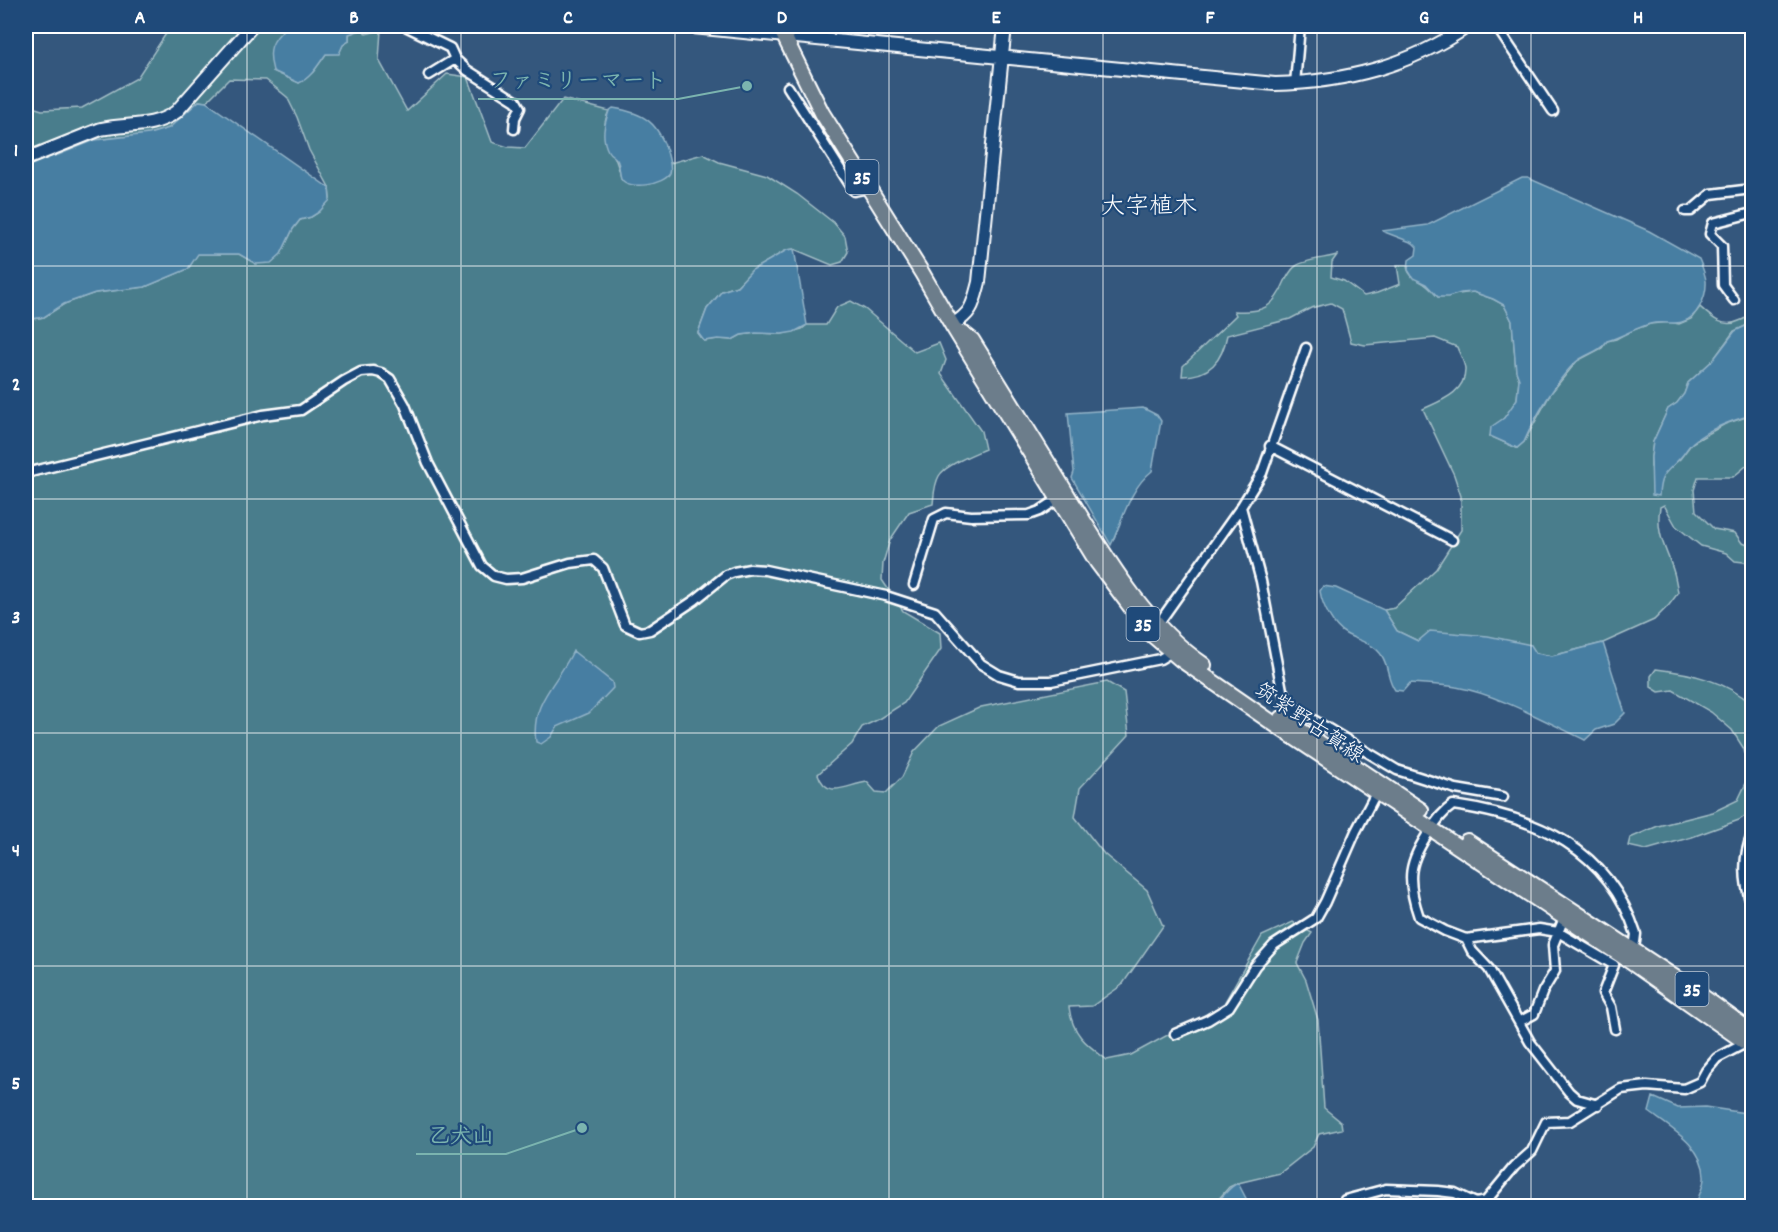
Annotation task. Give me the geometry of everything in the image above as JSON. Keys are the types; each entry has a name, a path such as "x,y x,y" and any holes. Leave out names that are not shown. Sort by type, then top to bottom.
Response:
{"main road":[{"name":"筑紫野古賀線","path":"780,30 822,113 1097,562 1154,629 1176,649 1286,726 1628,953 1751,1038"},
{"name":"筑紫野古賀線","path":"952,325 972,340 1154,629"},
{"name":"筑紫野古賀線","path":"1286,726 1376,793 1434,824 1564,918 1628,953"}],"street":[{"path":"26,159 101,129 114,126 142,126 165,120 176,112 252,26"},
{"path":"405,26 450,48 455,59 467,70 516,101 520,108 515,118 514,129"},
{"path":"683,26 780,30 1002,57 1275,84 1295,84 1369,73 1436,45 1468,26"},
{"path":"952,325 965,317 974,303 979,282 1005,26"},
{"path":"1295,84 1300,26"},
{"path":"1496,26 1553,111"},
{"path":"429,75 455,59"},
{"path":"788,87 854,191 869,188"},
{"path":"1686,211 1690,211 1711,194 1752,189"},
{"path":"1734,300 1723,285 1722,246 1710,234 1713,223 1752,213"},
{"path":"1154,629 1241,507 1262,473 1306,348"},
{"path":"26,473 263,415 297,412 344,381 362,372 373,371 390,379 405,405 428,463 482,567 494,576 506,579 522,578 570,563 594,560 603,568 626,625 639,633 651,630 695,600 726,575 750,569 800,576 876,593 935,612 981,664 999,675 1019,681 1051,681 1160,659 1176,649"},
{"path":"1270,446 1452,540"},
{"path":"914,585 934,519 946,513 971,516 1029,515 1040,511 1058,499"},
{"path":"1241,507 1261,581 1282,690 1297,710 1397,770 1456,789 1503,797"},
{"path":"1286,726 1297,710"},
{"path":"1175,1034 1208,1020 1229,1007 1255,966 1274,945 1316,918 1376,793"},
{"path":"1615,1029 1611,1007 1603,993 1614,965 1558,932 1539,929 1466,939 1445,932 1419,917 1411,893 1411,872 1418,846 1442,813 1453,805 1491,812 1533,824 1558,836 1583,854 1617,892 1636,934 1635,942 1628,953"},
{"path":"1752,834 1745,861 1748,893 1752,907"},
{"path":"1519,1022 1534,1014 1543,991 1555,972 1553,945 1564,918"},
{"path":"1466,939 1472,951 1489,969 1530,1042 1569,1092 1577,1099 1598,1105"},
{"path":"1345,1200 1386,1190 1438,1191 1455,1193 1476,1203 1486,1201 1514,1167 1532,1151 1546,1122 1570,1121 1621,1089 1647,1086 1684,1089 1700,1082 1717,1058 1751,1038"}],"shaded area":[{"path":"171,26 287,26 273,71 299,83 313,72 326,54 339,53 343,45 349,41 349,34 363,29 366,34 381,30 379,60 407,111 447,74 468,77 492,142 508,147 525,148 563,99 609,111 605,123 606,132 621,178 641,184 653,183 670,172 670,163 703,154 719,162 767,175 797,194 834,223 845,236 848,252 842,262 832,265 794,249 787,250 752,270 737,286 722,291 707,309 698,333 704,341 732,340 741,335 782,334 802,329 807,325 826,325 837,307 851,301 865,309 915,352 939,343 946,360 941,374 981,431 985,449 960,460 942,472 934,490 933,504 909,512 890,540 883,563 882,580 903,611 940,633 941,649 904,703 862,727 852,744 818,774 822,782 827,787 839,789 867,782 876,792 886,793 902,777 914,752 939,726 981,707 1107,682 1124,692 1129,735 1080,788 1075,817 1104,854 1147,890 1163,926 1122,985 1092,1006 1069,1007 1073,1024 1081,1038 1107,1060 1131,1055 1223,1005 1262,936 1293,922 1312,933 1297,963 1306,980 1318,1020 1324,1108 1341,1122 1342,1129 1319,1134 1313,1147 1280,1173 1238,1183 1229,1187 1217,1201 1209,1205 1192,1206 26,1206 26,320 44,317 64,304 95,293 145,287 188,269 197,254 239,254 256,264 281,254 300,220 319,212 330,199 329,187 309,150 287,97 266,80 229,79 206,102 199,101 169,128 149,134 95,140 58,155 29,162 26,169 26,105 42,110 82,108 137,78"},
{"path":"287,26 364,26 363,29 349,34 349,41 343,45 339,54 326,54 311,75 299,83 273,71 271,63 270,57 274,41"},
{"path":"199,101 206,102 329,188 330,200 319,212 300,220 281,254 271,263 256,264 239,254 198,254 188,269 145,287 95,293 64,304 44,317 26,320 26,169 29,162 58,155 95,140 149,134 169,128"},
{"path":"613,108 634,113 655,127 670,162 671,171 667,177 646,185 630,184 621,178 618,162 608,151 604,136 607,116"},
{"path":"1522,178 1528,178 1649,231 1699,259 1706,287 1700,306 1687,320 1644,326 1607,341 1600,348 1576,362 1554,389 1524,442 1517,448 1490,436 1491,427 1504,418 1517,399 1519,379 1516,371 1512,321 1504,305 1473,292 1438,297 1426,284 1413,278 1408,270 1409,260 1416,255 1417,247 1413,243 1382,231 1428,225"},
{"path":"794,249 807,325 794,332 782,334 756,333 741,335 732,340 704,341 698,333 707,309 722,291 737,286 752,270 787,250"},
{"path":"1337,255 1332,262 1331,277 1344,281 1364,296 1400,284 1397,265 1407,265 1409,273 1424,283 1438,297 1473,292 1504,305 1512,321 1516,371 1519,379 1517,399 1490,436 1517,448 1524,442 1551,393 1577,361 1602,348 1607,341 1650,324 1669,322 1679,324 1691,319 1700,307 1708,315 1728,324 1746,318 1752,308 1752,323 1734,331 1713,360 1688,383 1677,403 1668,409 1653,442 1651,467 1660,481 1665,471 1680,459 1692,443 1725,424 1752,415 1752,461 1733,477 1698,477 1694,490 1696,511 1714,529 1735,533 1742,543 1752,546 1752,563 1735,561 1726,553 1701,546 1676,526 1664,505 1660,507 1660,534 1674,573 1678,593 1654,620 1603,643 1552,656 1536,653 1501,639 1459,635 1418,641 1397,631 1384,610 1394,608 1436,569 1461,530 1461,496 1454,475 1423,409 1451,395 1461,384 1465,367 1457,347 1435,338 1365,345 1351,342 1342,309 1331,303 1311,308 1290,319 1227,335 1222,352 1213,365 1200,373 1182,376 1183,366 1236,315 1234,311 1260,310 1266,307 1281,290 1294,267 1304,262"},
{"path":"1752,323 1752,415 1721,426 1693,442 1663,477 1659,496 1652,495 1653,442 1668,409 1677,403 1688,383 1713,360 1735,331"},
{"path":"1143,408 1157,415 1161,421 1152,471 1144,478 1127,505 1111,545 1072,478 1074,472 1068,413"},
{"path":"1323,586 1336,588 1384,610 1397,631 1418,641 1430,631 1488,636 1531,645 1536,653 1552,656 1603,643 1625,713 1614,724 1596,730 1585,740 1522,709 1472,691 1445,685 1410,683 1403,691 1395,690 1379,652 1341,631 1333,621 1321,597 1320,591"},
{"path":"573,651 612,682 613,688 589,713 557,727 551,737 541,744 536,742 537,715 541,704"},
{"path":"1656,669 1707,679 1731,689 1752,704 1752,811 1739,820 1646,850 1628,846 1630,838 1658,826 1713,812 1738,800 1749,777 1744,749 1732,730 1711,712 1673,690 1659,692 1651,687 1651,676"},
{"path":"1653,1097 1678,1108 1705,1107 1752,1114 1752,1206 1695,1206 1702,1189 1703,1168 1693,1148 1686,1140 1649,1112"},
{"path":"1238,1183 1250,1206 1192,1206 1216,1202"},
{"path":"1388,1198 1437,1199 1461,1206 1364,1206"}],"place":[{"name":"ファミリーマート","path":"747,86"},
{"name":"乙犬山","path":"582,1128"}],"district":[{"name":"大字植木","path":"1149,205"}]}
